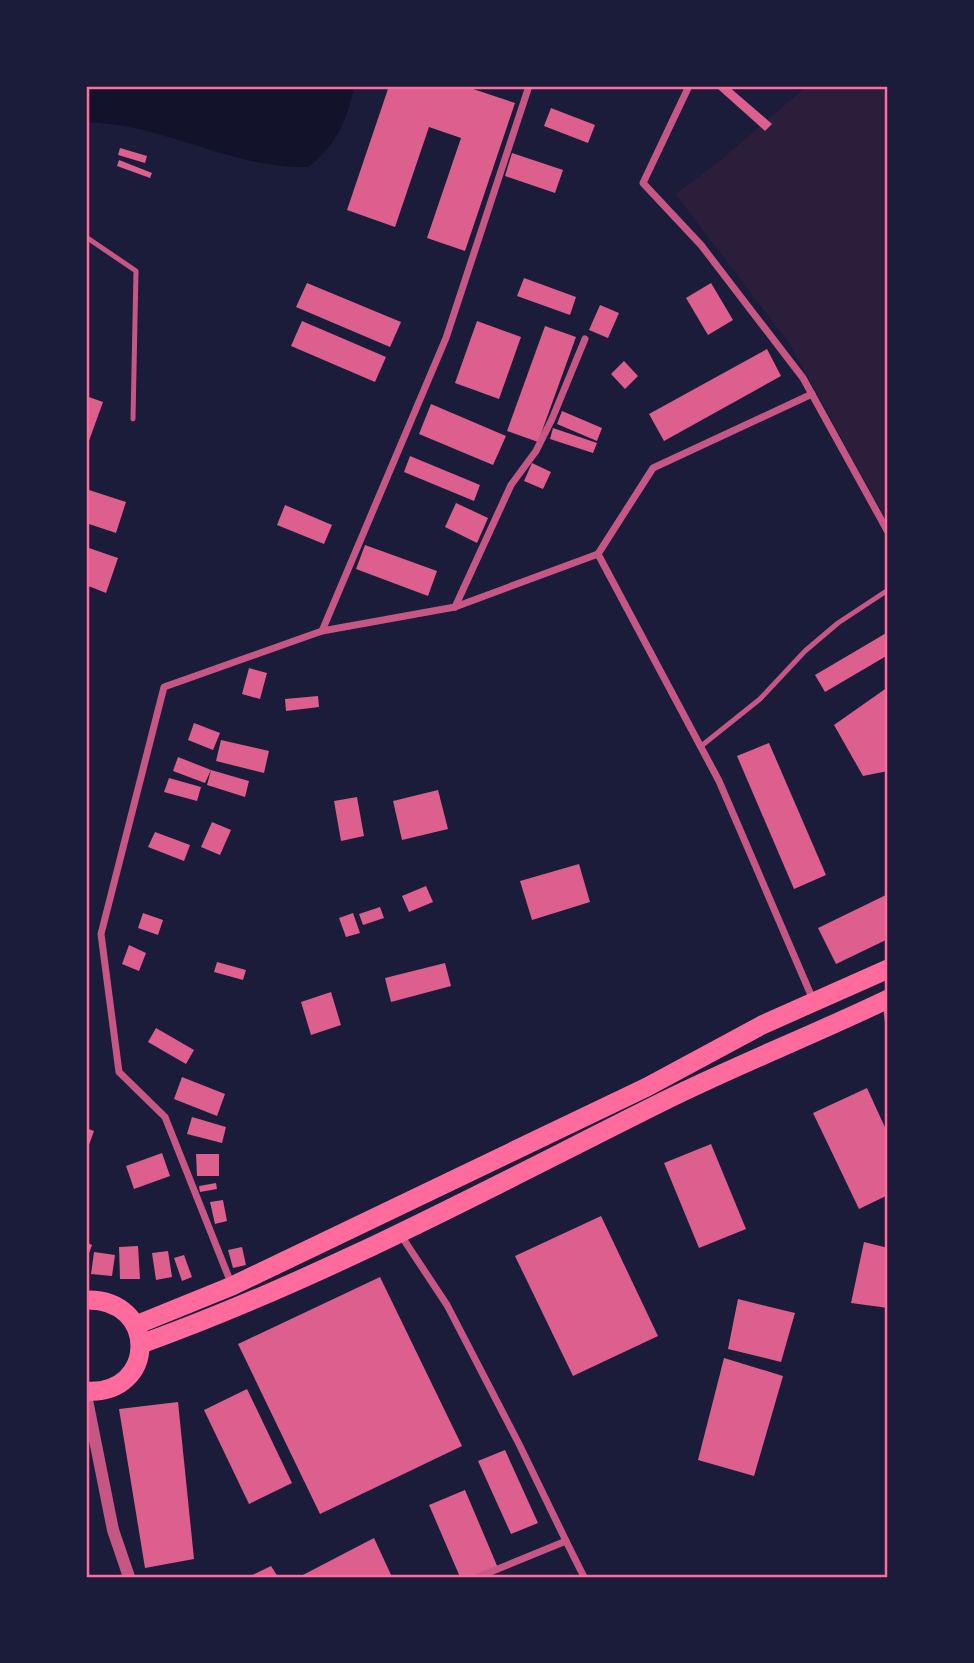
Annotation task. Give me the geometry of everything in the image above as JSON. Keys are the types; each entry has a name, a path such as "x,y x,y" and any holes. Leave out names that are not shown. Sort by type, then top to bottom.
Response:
{"highway":[{"path":"139,1335 232,1286 647,1087 762,1025 888,969"},
{"path":"139,1335 218,1316 400,1233 670,1098 886,1000"},
{"path":"86,1300 101,1299 115,1304 128,1313 139,1335 139,1358 134,1371 112,1388 86,1393"}],"street":[{"path":"322,631 446,338 529,86"},
{"path":"690,86 643,183 701,245 803,378 888,532"},
{"path":"455,607 511,485 536,451 547,430 585,339"},
{"path":"232,1286 165,1117 119,1072 101,934 164,687 322,631 455,607 598,554 653,468 812,394"},
{"path":"598,554 719,781 814,1002"},
{"path":"400,1233 447,1305 584,1577"},
{"path":"86,1393 113,1530 129,1577"},
{"path":"478,1577 566,1541"}],"lane":[{"path":"86,237 136,271 133,419"},
{"path":"700,747 760,699 805,651 838,623 888,590"},
{"path":"886,1000 888,1026"}],"shaded area":[{"path":"86,86 355,86 340,131 309,167 263,163 151,132 113,124 86,122"},
{"path":"807,86 888,86 888,523 789,343 675,194 715,165"}],"building":[{"path":"389,86 464,86 515,103 465,251 427,238 461,138 429,127 395,227 347,210"},
{"path":"728,86 772,124 765,131 717,88"},
{"path":"551,108 595,125 588,143 544,126"},
{"path":"120,148 147,156 145,163 118,155"},
{"path":"512,153 563,170 555,193 505,176"},
{"path":"119,160 152,173 150,178 117,166"},
{"path":"524,278 576,297 570,315 517,296"},
{"path":"307,283 401,322 390,347 296,307"},
{"path":"711,283 733,320 708,335 686,298"},
{"path":"600,305 619,313 608,338 589,330"},
{"path":"302,321 386,357 375,382 291,346"},
{"path":"477,321 521,337 499,399 455,383"},
{"path":"545,326 576,337 538,442 507,431"},
{"path":"767,349 781,376 664,441 649,414"},
{"path":"624,361 638,376 625,389 611,374"},
{"path":"86,396 103,402 86,449"},
{"path":"431,404 506,436 493,465 419,434"},
{"path":"562,411 602,428 597,441 557,424"},
{"path":"553,428 597,443 593,453 550,439"},
{"path":"410,456 480,485 474,501 404,472"},
{"path":"532,463 551,472 543,489 524,481"},
{"path":"86,489 126,502 116,533 86,523"},
{"path":"456,503 488,518 477,543 445,527"},
{"path":"285,505 332,525 324,544 277,525"},
{"path":"365,545 437,571 428,596 356,569"},
{"path":"86,547 118,558 106,593 86,585"},
{"path":"888,632 888,655 825,692 815,675"},
{"path":"249,668 267,673 260,699 242,694"},
{"path":"888,687 888,771 863,776 834,725"},
{"path":"318,696 319,707 286,711 285,699"},
{"path":"194,723 220,733 213,750 188,740"},
{"path":"221,740 269,751 264,773 216,761"},
{"path":"769,743 826,875 794,889 737,756"},
{"path":"178,757 211,770 205,783 173,771"},
{"path":"211,770 249,781 245,797 207,785"},
{"path":"169,778 201,787 197,801 164,792"},
{"path":"438,790 448,829 402,840 393,801"},
{"path":"357,797 364,836 341,841 334,801"},
{"path":"212,822 231,830 220,855 201,847"},
{"path":"155,832 190,845 184,861 148,847"},
{"path":"579,864 590,902 532,920 520,881"},
{"path":"426,886 433,902 409,912 402,896"},
{"path":"888,894 888,939 836,964 818,928"},
{"path":"380,907 384,918 363,925 359,914"},
{"path":"143,913 163,920 158,935 138,928"},
{"path":"353,913 360,933 346,937 339,918"},
{"path":"129,945 146,953 139,971 122,964"},
{"path":"217,962 246,970 243,980 214,972"},
{"path":"445,963 451,986 391,1002 385,978"},
{"path":"331,992 341,1025 311,1035 301,1002"},
{"path":"156,1028 194,1050 186,1064 148,1042"},
{"path":"182,1077 225,1094 217,1116 174,1099"},
{"path":"867,1088 888,1134 888,1195 859,1209 813,1113"},
{"path":"192,1117 226,1127 222,1143 187,1134"},
{"path":"86,1128 94,1131 86,1153"},
{"path":"711,1144 746,1229 699,1248 664,1163"},
{"path":"162,1153 170,1176 134,1189 126,1166"},
{"path":"196,1154 219,1154 219,1176 197,1176"},
{"path":"216,1183 217,1189 200,1192 199,1186"},
{"path":"223,1200 227,1221 215,1224 210,1202"},
{"path":"601,1216 658,1336 573,1376 515,1256"},
{"path":"86,1242 92,1245 86,1261"},
{"path":"864,1242 888,1248 888,1308 851,1303"},
{"path":"138,1246 140,1279 120,1279 119,1247"},
{"path":"242,1247 246,1265 233,1268 228,1250"},
{"path":"168,1251 172,1277 156,1280 152,1253"},
{"path":"94,1252 115,1255 112,1276 91,1274"},
{"path":"184,1255 192,1277 182,1281 174,1258"},
{"path":"380,1277 462,1446 320,1514 238,1344"},
{"path":"738,1299 795,1313 781,1362 728,1349"},
{"path":"724,1358 783,1376 754,1476 698,1460"},
{"path":"247,1389 292,1483 249,1504 204,1410"},
{"path":"178,1402 194,1559 145,1568 119,1409"},
{"path":"505,1450 538,1523 511,1534 478,1461"},
{"path":"465,1490 498,1568 476,1577 460,1577 429,1505"},
{"path":"374,1538 392,1577 299,1577"},
{"path":"271,1566 278,1577 248,1577"}]}
